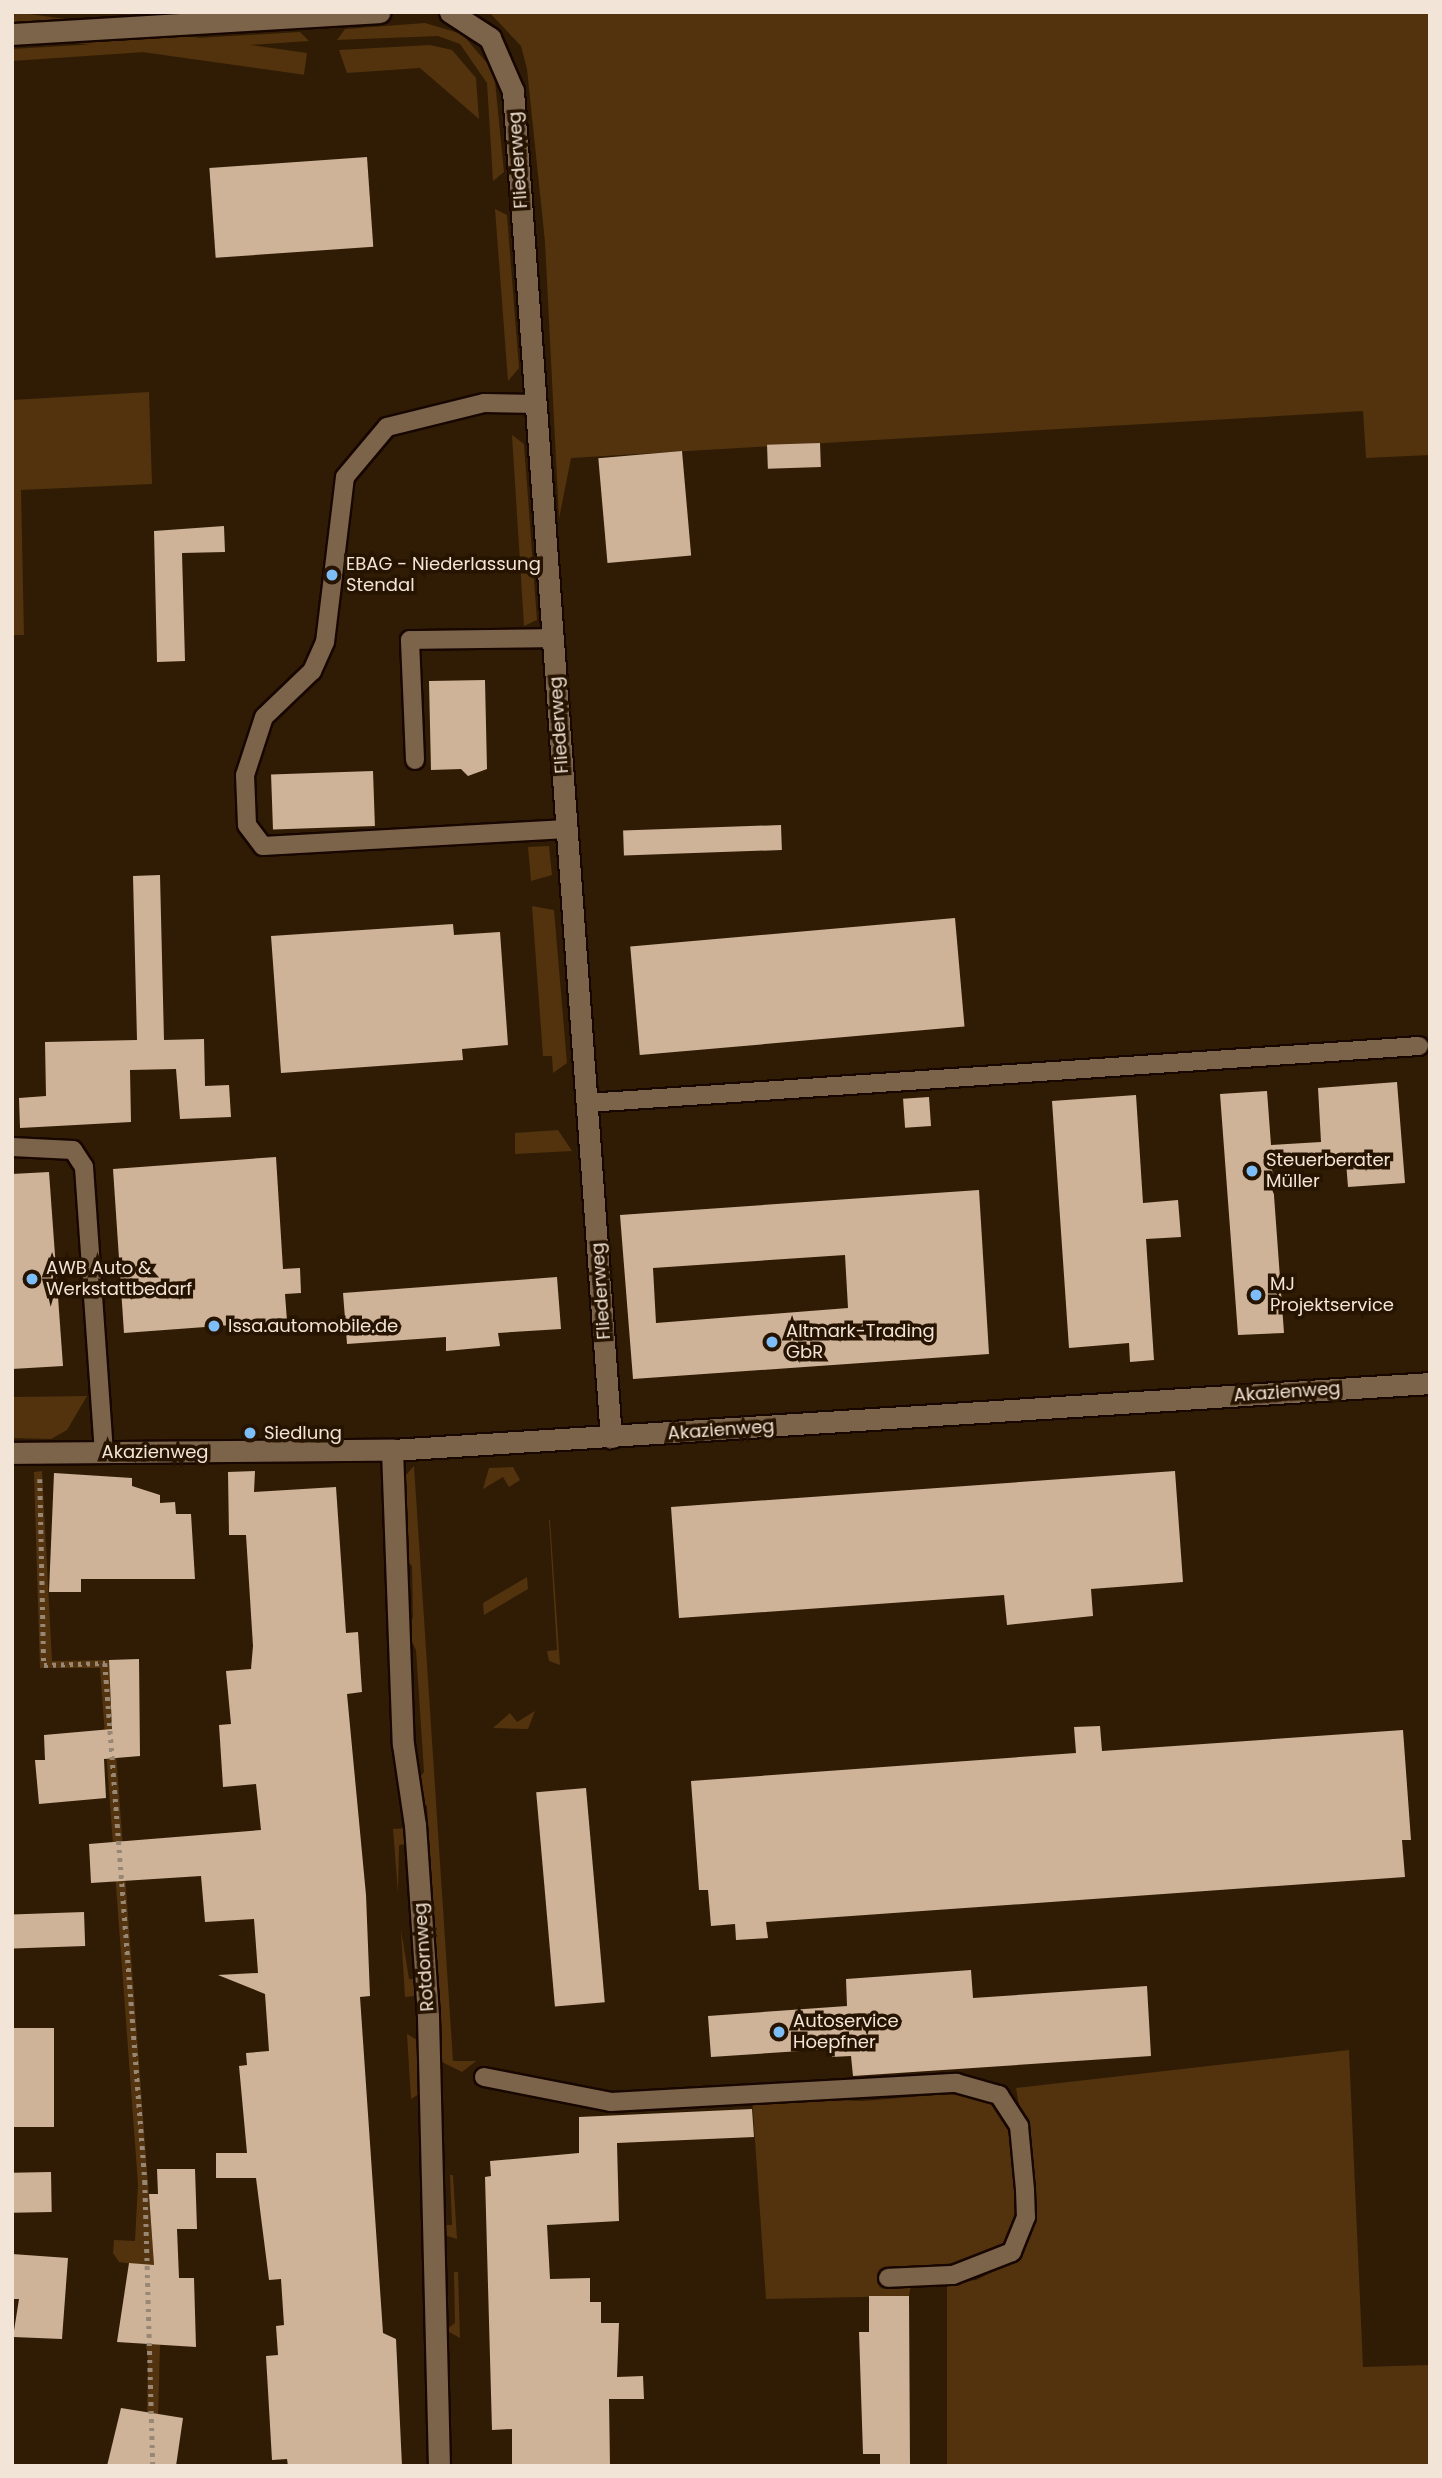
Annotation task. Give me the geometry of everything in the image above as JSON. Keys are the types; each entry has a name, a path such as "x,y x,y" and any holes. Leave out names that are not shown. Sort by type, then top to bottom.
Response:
{"street":[{"path":"12,34 379,12"},
{"name":"Fliederweg","path":"450,12 476,26 500,51 513,91 611,1437"},
{"name":"Akazienweg","path":"12,1453 392,1450 1430,1383"},
{"name":"Rotdornweg","path":"392,1450 403,1744 415,1825 428,2017 439,2466"}],"lane":[{"path":"536,404 484,404 387,427 345,477 325,642 312,671 264,717 245,775 247,825 264,845 566,829"},
{"path":"415,760 411,640 553,638"},
{"path":"587,1103 1419,1046"},
{"path":"12,1147 74,1150 84,1167 104,1452"},
{"path":"484,2077 611,2102 956,2082 999,2095 1019,2126 1025,2190 1027,2217 1012,2252 953,2275 888,2278"}],"path":[{"path":"39,1453 44,1665 105,1663 145,2181 153,2466"}],"shaded area":[{"path":"15,12 307,53 304,75 12,34"},
{"path":"489,12 1430,12 1430,455 1366,458 1363,411 571,458 559,519 545,242 527,69 521,46"},
{"path":"425,23 462,34 494,71 504,172 493,181 487,83 460,44 438,36 337,40 345,29"},
{"path":"300,32 309,41 12,61 12,49"},
{"path":"430,45 452,50 476,78 479,119 420,68 347,73 339,50"},
{"path":"495,209 507,215 519,368 508,381"},
{"path":"149,392 152,484 21,490 24,635 12,635 12,400"},
{"path":"512,435 524,444 537,620 524,626"},
{"path":"549,846 552,875 531,881 528,847"},
{"path":"532,906 554,910 567,1063 553,1073 552,1056 543,1056"},
{"path":"558,1130 572,1151 515,1154 515,1133"},
{"path":"87,1396 67,1430 51,1439 12,1438 12,1397"},
{"path":"414,1466 453,2061 476,2061 462,2072 442,2062 427,1806 418,1799 416,1782 424,1772 416,1650 407,1632 413,1617 412,1566 402,1556 400,1535 405,1476"},
{"path":"513,1467 520,1480 509,1487 503,1477 483,1489 489,1468"},
{"path":"42,1471 52,1661 109,1660 160,2345 157,2455 147,2418 148,2359 134,2264 119,2262 113,2253 114,2240 135,2241 138,2184 100,1668 40,1668 34,1472"},
{"path":"549,1520 560,1665 549,1661 547,1651 557,1650"},
{"path":"527,1577 528,1589 484,1615 483,1603"},
{"path":"535,1711 528,1729 493,1728 510,1713 517,1722"},
{"path":"408,1828 409,1844 399,1845 398,1893 393,1829"},
{"path":"401,1930 409,1979 418,1979 415,1996 405,1997"},
{"path":"407,2034 417,2040 421,2093 411,2099"},
{"path":"1349,2050 1363,2367 1430,2365 1430,2466 947,2466 947,2283 976,2280 1006,2265 1032,2228 1033,2188 1016,2088"},
{"path":"947,2094 987,2098 1010,2121 1019,2217 1006,2244 979,2261 885,2269 886,2281 911,2285 909,2296 766,2299 752,2097 863,2101"},
{"path":"450,2175 453,2175 457,2239 444,2235 444,2225 452,2225"},
{"path":"454,2272 458,2272 460,2338 446,2330 455,2323"}],"building":[{"path":"367,157 373,247 216,258 209,168"},
{"path":"820,443 821,467 768,469 767,445"},
{"path":"682,451 691,556 607,563 598,458"},
{"path":"224,526 225,552 182,553 185,661 157,662 154,531"},
{"path":"485,680 487,769 468,776 461,769 431,770 429,681"},
{"path":"373,771 375,826 273,830 271,775"},
{"path":"781,825 782,850 624,855 623,831"},
{"path":"160,875 164,1040 204,1039 205,1086 229,1085 231,1117 180,1119 176,1069 130,1070 131,1122 20,1128 19,1098 46,1096 45,1042 137,1040 133,876"},
{"path":"955,918 964,1027 640,1055 630,946"},
{"path":"453,924 454,935 500,932 508,1045 462,1049 463,1060 281,1073 271,936"},
{"path":"1397,1082 1405,1183 1348,1187 1346,1162 1272,1168 1284,1333 1238,1335 1220,1094 1267,1091 1271,1145 1321,1142 1318,1088"},
{"path":"1136,1095 1143,1203 1178,1200 1181,1237 1146,1239 1154,1360 1130,1362 1129,1343 1069,1348 1052,1101"},
{"path":"929,1097 931,1126 905,1128 903,1099"},
{"path":"276,1157 283,1269 300,1268 301,1293 285,1294 287,1321 124,1333 113,1169"},
{"path":"49,1172 63,1366 12,1369 12,1174"},
{"path":"979,1190 989,1354 633,1379 620,1215","holes":["845,1255 848,1308 656,1323 653,1268"]},
{"path":"557,1277 561,1329 498,1333 500,1346 446,1351 446,1337 347,1344 343,1293"},
{"path":"255,1471 254,1492 336,1487 346,1633 358,1632 362,1692 347,1694 366,1895 370,1996 360,1997 383,2333 396,2339 402,2466 288,2466 287,2459 272,2460 266,2356 278,2355 276,2326 284,2325 281,2279 269,2280 256,2178 216,2178 216,2153 247,2153 239,2066 247,2065 246,2053 269,2051 265,1994 218,1975 258,1973 254,1919 205,1922 201,1876 91,1883 89,1844 261,1830 256,1784 223,1787 219,1725 231,1724 226,1671 251,1669 253,1646 246,1535 229,1535 228,1472"},
{"path":"1175,1471 1183,1582 1091,1589 1093,1616 1007,1625 1004,1595 679,1618 671,1507"},
{"path":"54,1473 132,1478 132,1486 160,1495 160,1503 175,1502 176,1514 191,1514 195,1579 81,1579 81,1592 49,1592"},
{"path":"139,1659 140,1756 104,1759 106,1798 39,1804 35,1760 45,1760 44,1735 112,1729 109,1660"},
{"path":"1100,1726 1102,1751 1403,1730 1411,1840 1402,1840 1405,1877 766,1922 768,1938 736,1940 735,1924 711,1926 708,1890 699,1890 691,1781 1076,1753 1074,1727"},
{"path":"586,1788 605,2002 555,2007 536,1792"},
{"path":"84,1912 85,1946 13,1948 12,1915"},
{"path":"971,1970 973,1998 1147,1986 1151,2056 853,2076 851,2056 832,2057 831,2049 711,2057 708,2016 847,2006 846,1979"},
{"path":"12,2028 54,2028 54,2127 12,2127"},
{"path":"752,2109 754,2137 617,2143 619,2221 547,2225 550,2279 590,2278 590,2302 601,2302 601,2323 619,2323 617,2377 643,2376 644,2399 609,2399 610,2466 512,2466 512,2429 492,2430 485,2177 491,2176 490,2161 579,2153 579,2117"},
{"path":"157,2169 195,2169 197,2229 177,2229 179,2278 194,2278 196,2347 117,2342 129,2263 154,2265 149,2194 158,2194"},
{"path":"51,2172 52,2212 13,2213 12,2173"},
{"path":"12,2254 68,2258 62,2339 13,2337 19,2299 12,2299"},
{"path":"869,2296 909,2296 910,2466 880,2466 880,2454 863,2454 859,2332 869,2332"},
{"path":"121,2408 183,2418 176,2466 107,2466"}],"place":[{"name":"EBAG - Niederlassung Stendal","path":"332,575"},
{"name":"Steuerberater Müller","path":"1252,1171"},
{"name":"AWB Auto & Werkstattbedarf","path":"32,1279"},
{"name":"MJ Projektservice","path":"1256,1295"},
{"name":"Issa.automobile.de","path":"214,1326"},
{"name":"Altmark-Trading GbR","path":"772,1342"},
{"name":"Siedlung","path":"250,1433"},
{"name":"Autoservice Hoepfner","path":"779,2032"}]}
